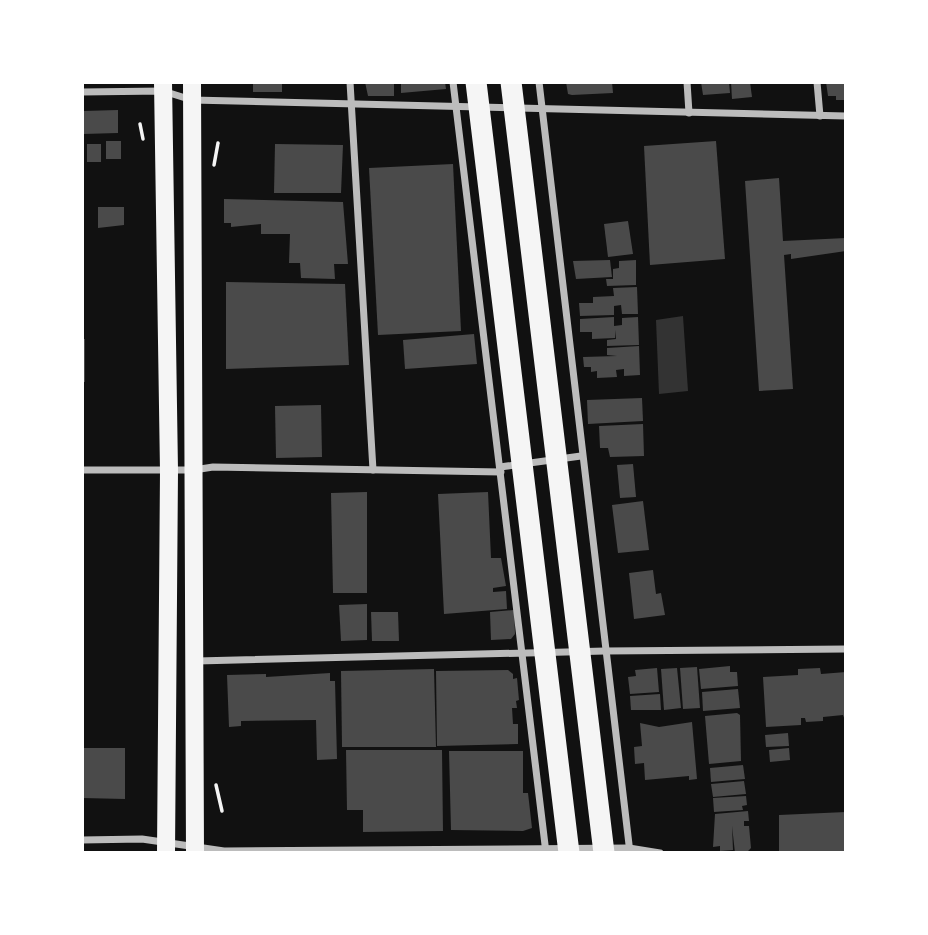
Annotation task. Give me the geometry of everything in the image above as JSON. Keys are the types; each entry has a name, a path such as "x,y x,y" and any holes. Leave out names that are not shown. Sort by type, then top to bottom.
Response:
{"highway":[{"path":"476,82 569,853"},
{"path":"511,82 604,853"}],"main road":[{"path":"163,87 169,471 166,848"},
{"path":"192,91 197,661 195,850"}],"street":[{"path":"350,82 373,470"},
{"path":"453,82 546,851"},
{"path":"539,82 581,456 630,850"},
{"path":"687,82 689,113"},
{"path":"817,82 820,116"},
{"path":"82,92 163,87 351,104 846,116"},
{"path":"82,470 169,471 213,467 500,469 581,456"},
{"path":"197,661 605,651 846,649"},
{"path":"82,840 142,839 166,848 224,851 630,850 660,853"}],"shaded area":[{"path":"683,316 688,391 659,394 656,320"}],"building":[{"path":"253,82 282,82 282,92 253,92"},
{"path":"365,82 394,82 394,96 368,96"},
{"path":"401,82 445,82 446,89 401,93"},
{"path":"566,82 612,82 613,93 572,95 568,94"},
{"path":"701,82 729,82 730,93 703,95"},
{"path":"731,82 750,82 752,97 732,99"},
{"path":"826,82 846,82 846,100 836,100 836,96 828,96"},
{"path":"118,110 118,133 83,134 83,111"},
{"path":"106,141 121,141 121,159 106,159"},
{"path":"716,141 725,259 650,265 644,146"},
{"path":"87,144 101,144 101,162 87,162"},
{"path":"275,144 343,145 341,193 274,193"},
{"path":"453,164 461,331 378,335 369,168"},
{"path":"779,178 783,241 846,238 846,251 791,259 791,254 784,255 793,389 759,391 745,181"},
{"path":"224,199 343,202 348,264 334,264 335,279 301,278 300,263 289,263 290,234 261,234 261,224 231,227 231,223 224,223"},
{"path":"98,207 124,207 124,225 98,228"},
{"path":"628,221 633,254 608,257 604,224"},
{"path":"610,260 612,277 576,279 573,261"},
{"path":"636,260 636,285 607,286 606,279 613,279 613,269 619,268 619,261"},
{"path":"226,282 345,284 349,365 226,369"},
{"path":"637,287 638,314 622,314 621,305 614,306 614,315 580,316 579,303 593,303 593,297 614,296 613,288"},
{"path":"614,317 614,326 622,325 622,318 638,317 639,345 607,346 607,340 616,339 615,330 615,338 592,339 592,332 580,332 580,319"},
{"path":"474,334 477,364 405,369 403,340"},
{"path":"82,339 85,339 85,382 82,382"},
{"path":"639,346 640,375 624,376 624,369 616,370 617,377 597,378 597,371 591,372 591,367 584,367 583,357 617,356 607,355 607,348"},
{"path":"642,398 643,421 588,424 587,400"},
{"path":"321,405 322,457 276,458 275,406"},
{"path":"643,424 644,456 610,457 608,448 600,448 599,426"},
{"path":"633,464 636,497 620,498 617,465"},
{"path":"367,492 367,593 333,593 331,493"},
{"path":"488,492 491,558 501,558 506,586 493,588 493,592 506,591 507,609 444,614 438,494"},
{"path":"643,501 649,550 618,553 612,505"},
{"path":"653,570 656,594 661,593 665,615 634,619 629,573"},
{"path":"367,604 367,640 341,641 339,605"},
{"path":"514,610 515,634 511,639 491,640 490,612"},
{"path":"371,612 398,612 399,641 372,641"},
{"path":"730,666 730,672 737,672 738,686 701,689 699,669"},
{"path":"697,667 700,708 683,709 680,668"},
{"path":"657,668 659,692 630,694 628,677 636,676 635,670"},
{"path":"677,668 681,708 664,710 661,669"},
{"path":"820,668 821,674 846,672 846,723 843,715 823,717 823,721 806,722 805,718 801,718 801,725 766,727 763,677 798,675 798,669"},
{"path":"434,669 436,747 342,747 341,671"},
{"path":"508,670 513,674 513,679 517,678 519,700 516,701 517,708 512,708 513,724 518,724 518,744 437,746 436,671"},
{"path":"330,673 330,681 335,681 337,759 317,760 316,720 241,721 241,726 229,727 227,675 266,674 266,677"},
{"path":"738,689 740,708 703,711 702,692"},
{"path":"660,694 661,710 631,710 630,696"},
{"path":"740,715 741,761 709,764 705,716"},
{"path":"692,722 697,779 689,780 689,776 645,780 644,763 635,764 634,747 642,746 640,723 659,727"},
{"path":"788,733 789,746 766,747 765,735"},
{"path":"82,748 125,748 125,799 82,798"},
{"path":"789,748 790,760 770,762 769,750"},
{"path":"346,750 442,750 443,831 363,832 363,810 347,810"},
{"path":"449,751 523,751 523,793 528,793 532,828 523,831 451,830"},
{"path":"743,765 745,779 711,782 710,768"},
{"path":"744,781 746,794 713,797 711,784"},
{"path":"746,796 747,805 742,806 743,810 714,812 713,798"},
{"path":"748,811 749,821 744,821 744,826 749,826 751,848 746,853 735,853 732,826 733,850 720,851 720,846 713,847 715,814"},
{"path":"846,812 846,853 779,853 779,815"}]}
